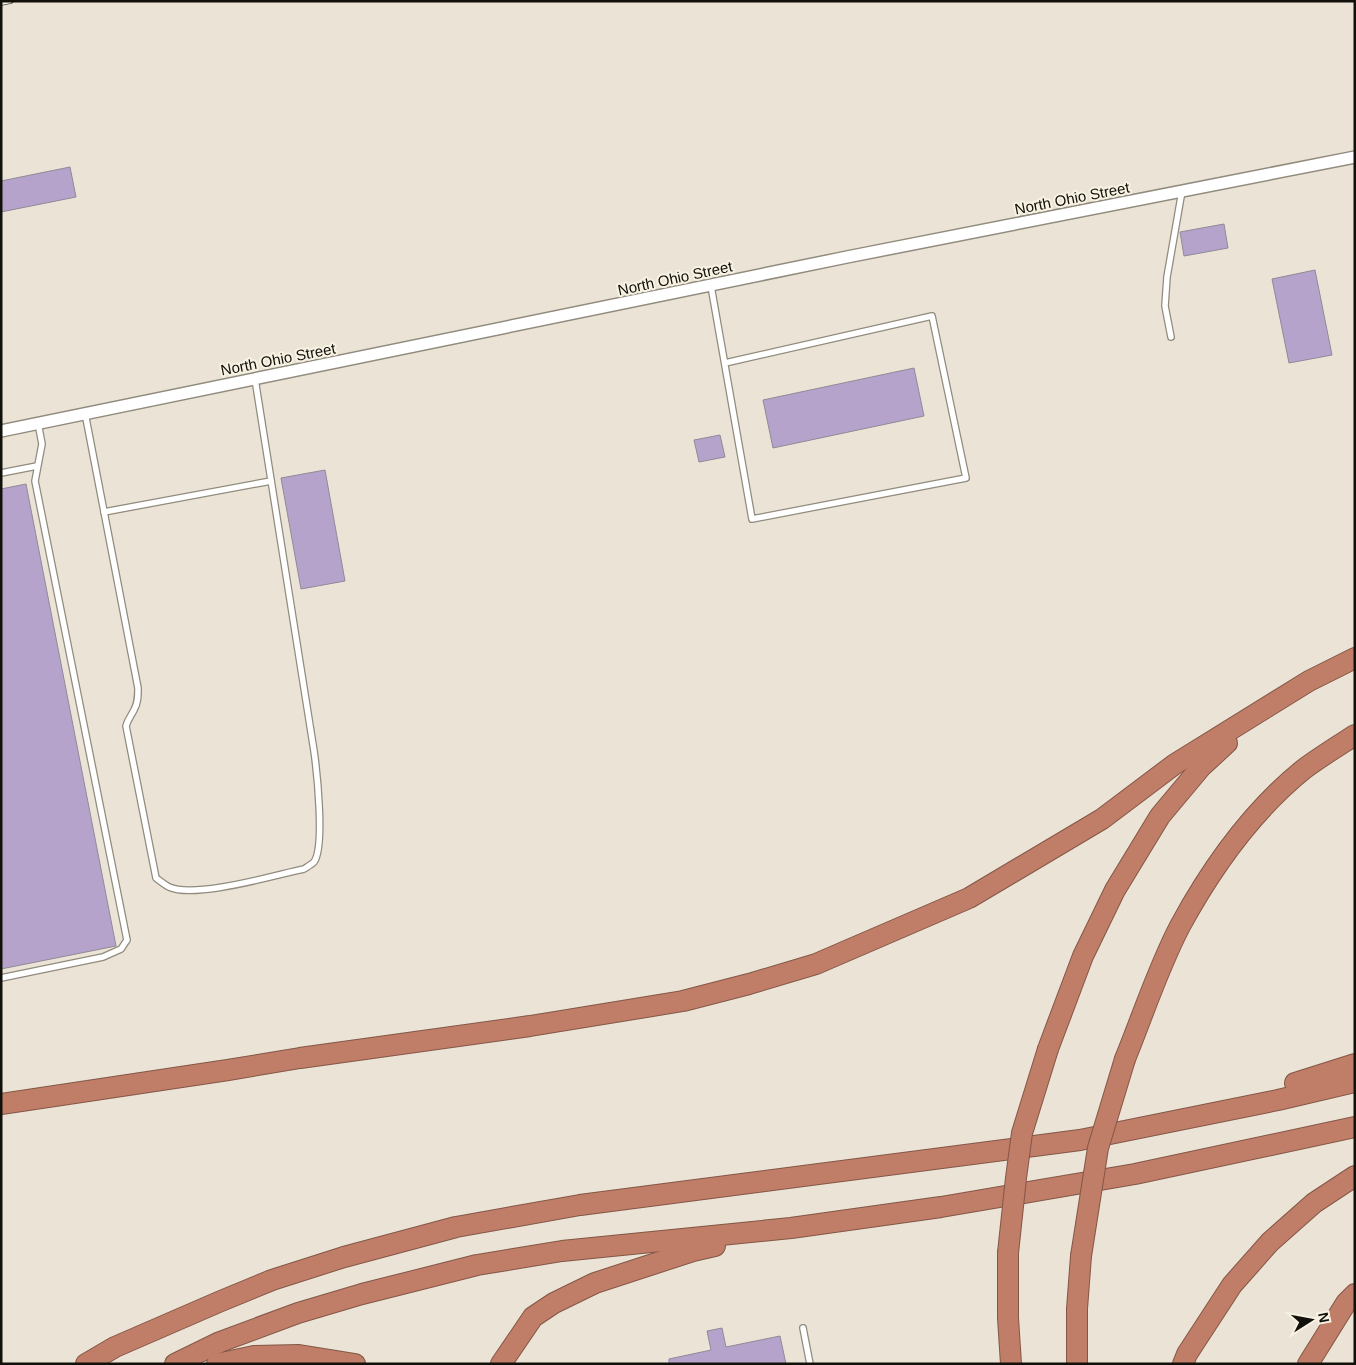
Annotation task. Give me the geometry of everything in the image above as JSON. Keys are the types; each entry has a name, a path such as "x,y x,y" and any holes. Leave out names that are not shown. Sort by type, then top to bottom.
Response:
{"highway":[{"path":"1,1104 673,1003 749,984 825,960 969,898 1102,819 1175,764 1309,681 1355,658"},
{"path":"1011,1364 1008,1318 1008,1253 1022,1133 1048,1049 1083,956 1111,898 1160,816 1201,767 1258,714"},
{"path":"1076,1364 1077,1309 1082,1256 1098,1148 1125,1059 1156,980 1180,927 1219,860 1258,813 1304,769 1355,735"},
{"path":"1172,1122 1355,1064"},
{"path":"86,1364 115,1347 221,1300 272,1280 344,1256 456,1227 580,1205 1080,1140 1278,1100 1355,1082"},
{"path":"175,1364 220,1342 298,1313 362,1294 477,1266 562,1251 791,1228 941,1207 1135,1174 1355,1127"},
{"path":"1185,1359 1232,1285 1270,1242 1314,1204 1355,1176"},
{"path":"501,1364 534,1318 554,1303 595,1283 693,1251 791,1228"},
{"path":"1308,1364 1350,1298"},
{"path":"217,1364 254,1356 298,1355 355,1364"}],"street":[{"name":"North Ohio Street","path":"1,431 1355,157"}],"lane":[{"path":"1171,337 1165,306 1167,277 1182,191"},
{"path":"711,286 724,363 752,519 966,478 932,316 724,363"},
{"path":"85,413 138,688 138,700 128,718 126,726 156,878 169,887 180,890 210,890 304,868 314,862 320,845 314,751 255,379"},
{"path":"1,978 103,957 120,949 127,940 35,481 42,444 38,423"},
{"path":"1,473 38,466"},
{"path":"104,512 271,481"},
{"path":"803,1328 810,1364"}],"building":[{"path":"70,167 76,197 1,212 1,181"},
{"path":"1224,224 1228,248 1184,256 1180,232"},
{"path":"1315,270 1332,355 1289,363 1272,279"},
{"path":"914,368 924,416 773,448 763,400"},
{"path":"720,435 725,457 699,462 694,440"},
{"path":"325,470 345,581 301,589 281,478"},
{"path":"26,484 116,946 1,969 1,489"},
{"path":"722,1328 726,1347 780,1336 786,1364 669,1364 669,1359 711,1350 707,1331"}],"railway":[{"path":"1,3 11,1"}]}
